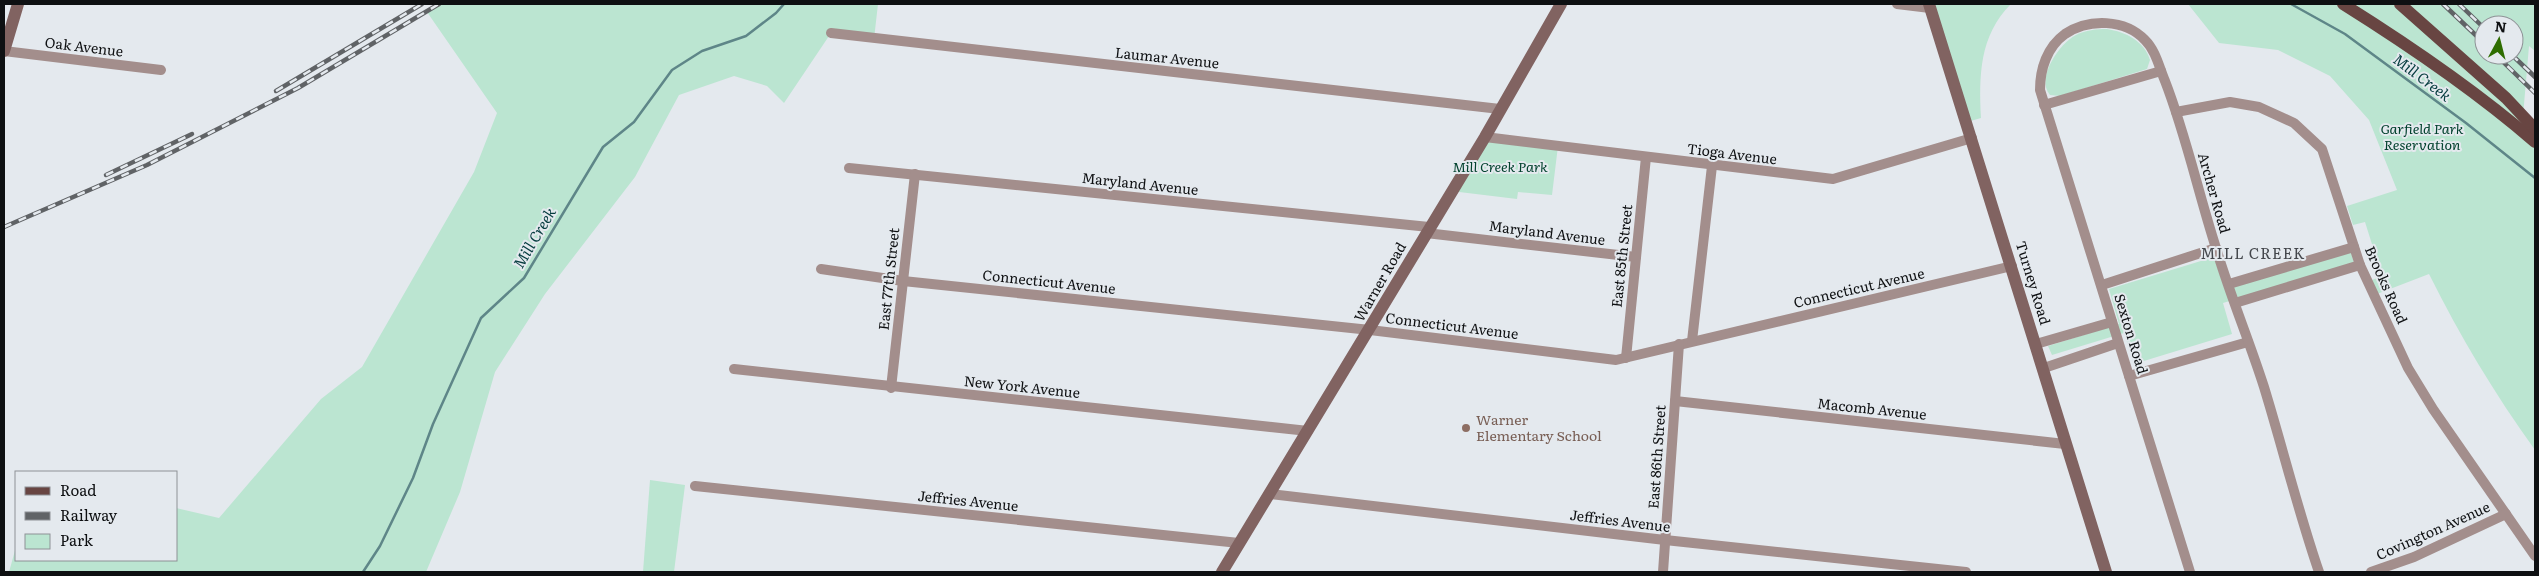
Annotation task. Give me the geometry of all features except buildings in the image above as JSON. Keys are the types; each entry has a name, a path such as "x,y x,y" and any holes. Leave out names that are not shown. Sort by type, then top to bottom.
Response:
{"main road":[{"path":"4,51 18,4"},
{"name":"Warner Road","path":"1222,572 1370,330 1485,137 1561,4"},
{"path":"2343,4 2420,53 2489,103 2535,142"},
{"path":"2400,4 2498,91 2535,129"},
{"name":"Turney Road","path":"1929,6 2044,368 2106,572"}],"street":[{"path":"1897,4 1929,6"},
{"name":"Archer Road","path":"2044,105 2040,79 2049,52 2059,39 2081,26 2108,23 2135,31 2146,41 2155,54 2176,112 2216,248 2236,303 2320,572"},
{"name":"Laumar Avenue","path":"832,33 1500,109"},
{"name":"Oak Avenue","path":"4,51 161,70"},
{"path":"2044,105 2161,71"},
{"name":"Brooks Road","path":"2176,112 2230,102 2258,107 2294,123 2322,149 2360,265 2408,368 2433,409 2535,556"},
{"name":"Sexton Road","path":"2044,105 2102,285 2118,343 2190,572"},
{"name":"Tioga Avenue","path":"1485,137 1712,166 1833,179 1972,138"},
{"name":"East 85th Street","path":"1626,358 1646,157"},
{"path":"1692,341 1712,166"},
{"name":"Maryland Avenue","path":"848,168 1428,230 1636,257"},
{"name":"East 77th Street","path":"891,388 915,174"},
{"path":"2229,284 2354,247"},
{"path":"2102,285 2216,248"},
{"path":"2236,303 2360,265"},
{"name":"Connecticut Avenue","path":"821,269 903,281 1370,330 1616,360 2012,266"},
{"path":"2036,344 2112,322"},
{"path":"2129,376 2248,342"},
{"path":"2044,368 2118,343"},
{"name":"East 86th Street","path":"1663,572 1679,344"},
{"name":"New York Avenue","path":"734,369 891,388 1308,431"},
{"name":"Macomb Avenue","path":"1675,401 2066,444"},
{"name":"Jeffries Avenue","path":"695,486 1239,543"},
{"name":"Jeffries Avenue","path":"1270,494 1665,540 1966,572"},
{"name":"Covington Avenue","path":"2371,572 2414,557 2506,514"}],"green space":[{"path":"437,4 878,4 874,39 831,33 784,103 767,86 734,76 679,95 635,177 545,294 495,372 460,492 426,572 9,572 15,551 15,561 178,561 178,508 219,518 321,399 362,367 474,172 497,113 427,12"},
{"path":"1929,4 2011,4 2000,16 1993,29 1983,57 1980,87 1981,118 1967,122"},
{"name":"Garfield Park Reservation","path":"2188,4 2535,4 2535,51 2529,46 2523,116 2535,129 2535,450 2478,364 2429,274 2377,294 2372,280 2382,276 2365,222 2353,225 2347,206 2397,190 2369,120 2330,76 2278,50 2219,43"},
{"path":"2107,29 2121,32 2139,43 2150,60 2147,69 2060,96 2050,95 2046,88 2045,80 2047,71 2063,45 2080,33"},
{"name":"Mill Creek Park","path":"1485,137 1558,146 1552,195 1518,192 1517,199 1451,191"},
{"path":"2350,249 2354,263 2223,303 2232,334 2134,364 2124,333 2052,355 2048,346 2119,324 2109,289 2214,257 2224,287"},
{"path":"650,480 685,485 674,572 643,572"}],"waterway":[{"name":"Mill Creek","path":"363,572 380,546 413,478 433,424 481,318 524,278 603,147 634,122 672,70 702,51 746,36 776,13 784,4"},
{"name":"Mill Creek","path":"2291,4 2345,34 2466,123 2535,178"}],"railway":[{"path":"276,91 422,4"},
{"path":"4,227 147,165 298,88 439,4"},
{"path":"2443,4 2474,33"},
{"path":"2459,4 2474,18"},
{"path":"2506,65 2535,93"},
{"path":"2522,65 2535,77"},
{"path":"106,175 192,134"}],"place":[{"name":"Warner Elementary School","path":"1466,428"}],"district":[{"name":"MILL CREEK","path":"2253,254"}]}
